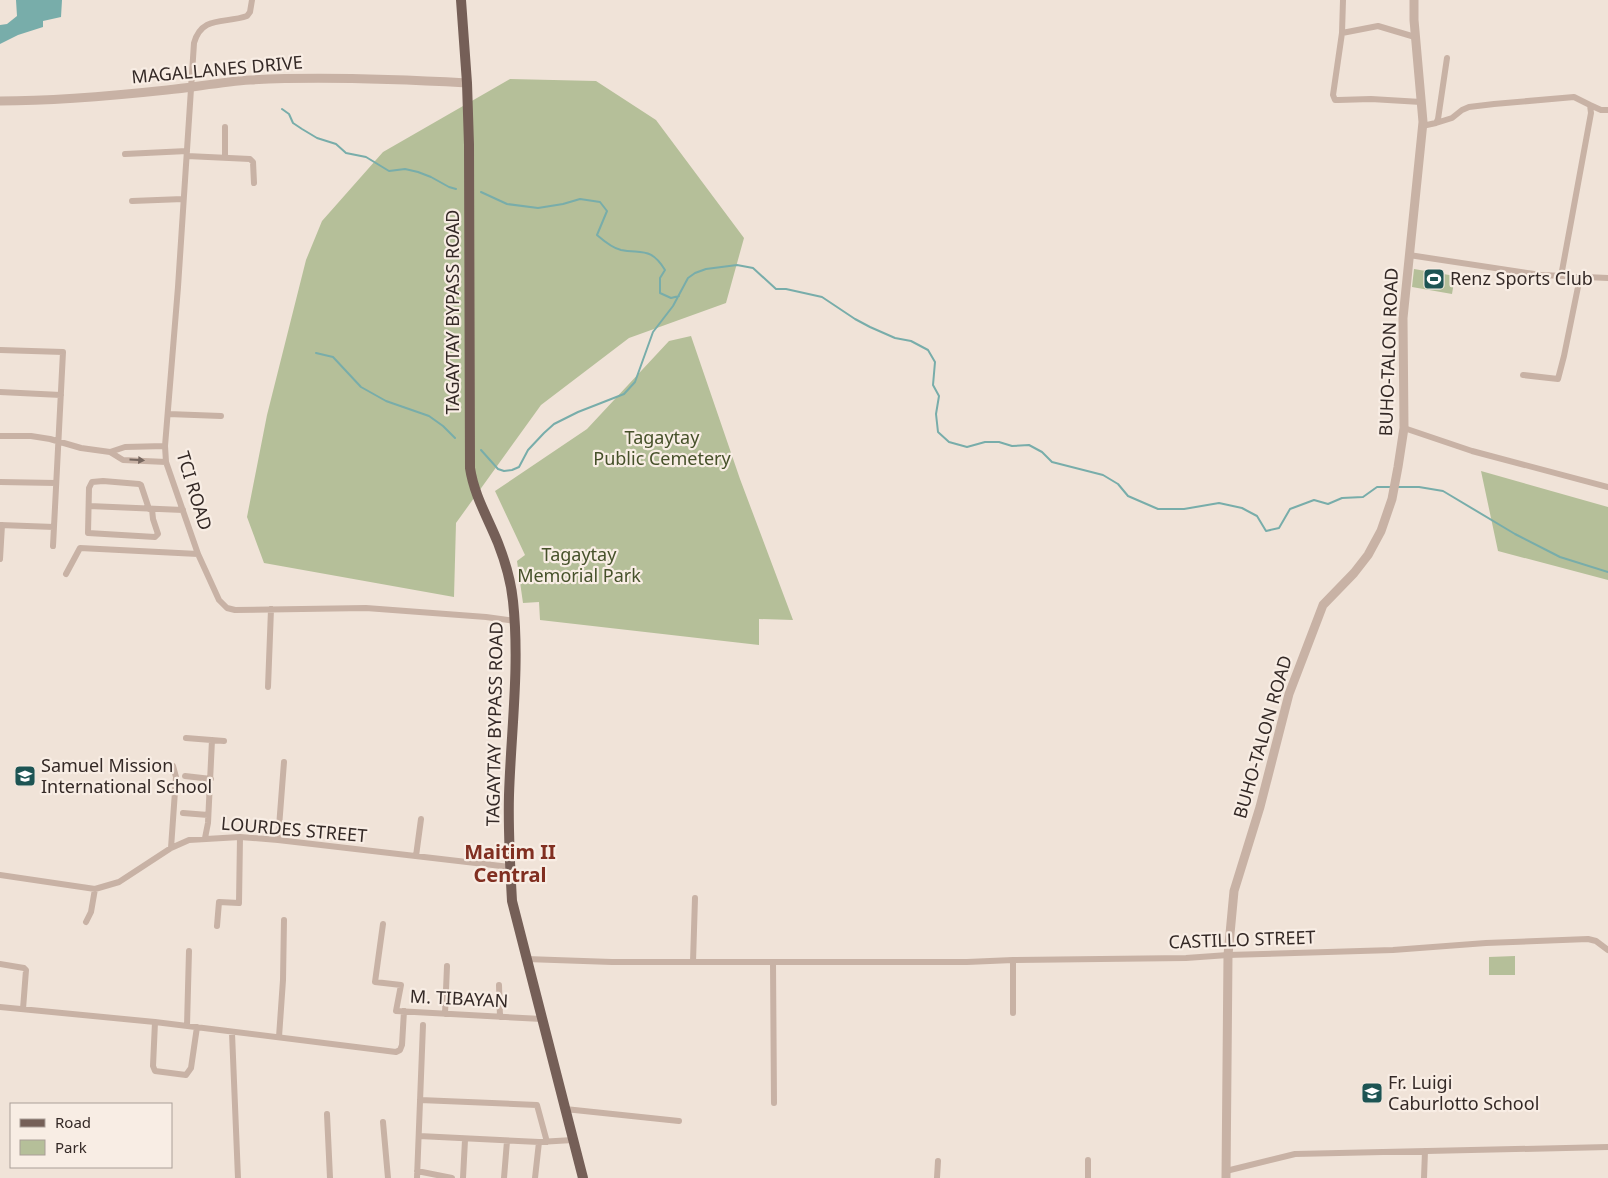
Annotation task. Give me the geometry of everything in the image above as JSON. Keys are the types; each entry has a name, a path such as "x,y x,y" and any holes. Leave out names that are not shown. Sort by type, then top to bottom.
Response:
{"main road":[{"name":"TAGAYTAY BYPASS ROAD","path":"461,0 467,83 470,190 470,468 476,492 503,555 510,584 515,621 515,672 509,796 512,901 583,1178"}],"street":[{"name":"TCI ROAD","path":"252,0 250,12 247,16 206,25 196,34 194,43 165,446 166,462 198,554 219,600 227,608 235,610 366,608 515,621"},
{"path":"1343,0 1342,33 1332,95 1335,100 1371,99 1421,102"},
{"name":"BUHO-TALON ROAD","path":"1226,1174 1228,955 1234,891 1260,807 1289,694 1323,605 1354,573 1368,555 1381,531 1392,499 1398,468 1404,428 1403,318 1422,126 1414,0"},
{"path":"1342,33 1378,26 1415,37"},
{"path":"1436,123 1447,58"},
{"name":"MAGALLANES DRIVE","path":"0,101 43,101 228,82 276,79 467,83"},
{"path":"1422,126 1452,118 1462,110 1470,107 1574,97 1601,110 1608,110"},
{"path":"1560,276 1591,113 1590,105"},
{"path":"225,127 225,158"},
{"path":"125,154 187,153 225,158 250,158 253,162 254,183"},
{"path":"132,201 183,199"},
{"path":"1409,255 1527,273 1608,278"},
{"path":"1523,374 1558,379 1580,277"},
{"path":"0,350 63,352 53,546"},
{"path":"0,392 61,395"},
{"path":"168,414 221,416"},
{"path":"1404,428 1472,452 1608,488"},
{"path":"0,436 31,436 81,448 110,452 124,460 166,462"},
{"path":"110,452 124,447 165,446"},
{"path":"103,481 141,486 150,509 158,534 155,537 88,534 89,488 92,482 103,481"},
{"path":"0,482 56,483"},
{"path":"88,506 183,510"},
{"path":"0,559 1,525 54,526"},
{"path":"66,574 80,548 198,554"},
{"path":"268,687 271,609"},
{"path":"186,738 224,741"},
{"path":"205,838 211,779 212,740"},
{"path":"278,840 284,762"},
{"path":"171,848 176,776 173,766"},
{"path":"185,776 211,779"},
{"path":"183,814 208,815"},
{"path":"416,856 421,819"},
{"name":"LOURDES STREET","path":"0,875 94,889 119,882 171,848 189,840 205,838 278,840 510,867"},
{"path":"217,926 219,902 239,903 240,838"},
{"path":"86,922 91,912 94,889"},
{"path":"693,962 695,898"},
{"path":"279,1037 283,980 284,920"},
{"name":"M. TIBAYAN","path":"383,924 375,982 402,985 396,1011 542,1019"},
{"name":"CASTILLO STREET","path":"526,959 693,962 967,962 1186,958 1393,950 1588,939 1596,941 1608,950"},
{"path":"187,1026 189,951"},
{"path":"1013,960 1013,1013"},
{"path":"773,962 774,1103"},
{"path":"0,964 26,970 24,1009"},
{"path":"445,1014 447,966"},
{"path":"499,985 500,1017"},
{"path":"0,1007 154,1022 396,1052 400,1050 402,1045 404,1011"},
{"path":"154,1022 153,1066 155,1070 186,1075 191,1068 197,1027"},
{"path":"423,1025 417,1174 452,1178"},
{"path":"232,1033 238,1178"},
{"path":"420,1100 538,1105 548,1142"},
{"path":"565,1109 679,1121"},
{"path":"327,1114 330,1178"},
{"path":"383,1122 388,1178"},
{"path":"419,1136 465,1140 539,1142 573,1140"},
{"path":"463,1178 465,1140"},
{"path":"504,1178 507,1141"},
{"path":"535,1178 539,1142"},
{"path":"1226,1174 1294,1154 1608,1147"},
{"path":"1424,1151 1424,1178"},
{"path":"1088,1160 1088,1178"},
{"path":"937,1178 938,1161"}],"green space":[{"path":"510,79 596,81 656,120 744,238 726,303 629,338 541,405 456,523 454,597 264,563 247,517 267,415 306,260 322,221 383,152"},
{"name":"Renz Sports Club","path":"1414,269 1455,276 1452,294 1412,287"},
{"name":"Tagaytay Public Cemetery","path":"691,336 740,479 793,620 759,619 759,645 540,620 539,602 523,603 517,561 525,555 495,491 587,429 669,341"},
{"path":"1481,471 1608,507 1608,580 1498,551"},
{"path":"1515,956 1515,975 1489,975 1489,957"}],"water":[{"path":"16,0 62,0 61,17 43,21 43,27 18,35 0,44 0,25 7,24 17,16"}],"waterway":[{"path":"282,109 289,114 293,123 317,138 336,144 346,153 366,157 389,171 405,169 418,172 456,189"},
{"path":"481,192 507,204 538,208 580,199 600,202 607,211 597,235 618,249 646,253 655,258 665,270 660,278 660,293 671,298 679,296"},
{"path":"481,450 498,469 504,471 512,470 519,467 528,450 554,424 578,412 624,394 635,382 653,332 673,306 688,278 706,269 737,265 753,268 776,289 786,289 822,297 870,327 895,338 911,341 928,350 935,362 933,385 939,396 936,414 938,432 949,442 967,447 985,442 999,442 1012,446 1029,445 1042,452 1052,462 1103,475 1118,484 1128,496 1158,509 1184,509 1219,503 1242,508 1257,516 1266,531 1279,528 1290,509 1314,500 1328,504 1342,498 1363,497 1377,487 1390,487"},
{"path":"316,353 333,357 361,387 386,401 429,416 455,438"},
{"path":"1398,487 1419,487 1443,491 1515,534 1560,557 1608,572"}],"place":[{"name":"Renz Sports Club","path":"1434,279"},
{"name":"Samuel Mission International School","path":"25,776"},
{"name":"Fr. Luigi Caburlotto School","path":"1372,1093"}],"district":[{"name":"Maitim II Central","path":"510,864"}],"park label":[{"name":"Tagaytay Memorial Park","path":"579,565"}]}
